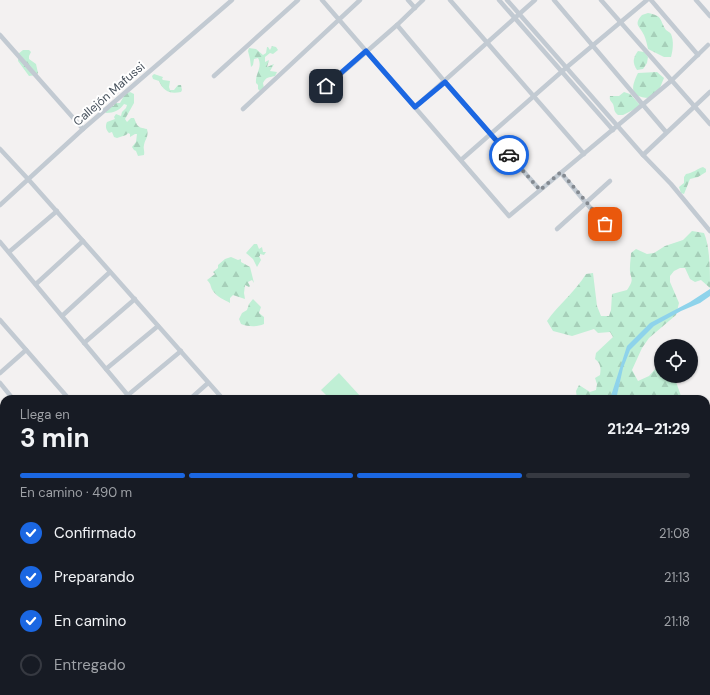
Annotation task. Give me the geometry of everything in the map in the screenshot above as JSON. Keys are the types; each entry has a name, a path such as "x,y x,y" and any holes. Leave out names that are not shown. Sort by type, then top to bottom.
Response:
{"street":[{"name":"Callejón Mafussi","path":"0,205 83,129 232,0"},
{"path":"214,76 298,0"},
{"path":"322,0 509,216 671,81 708,45"},
{"path":"243,109 360,0"},
{"path":"408,0 415,8"},
{"path":"317,95 397,25 423,0"},
{"path":"450,0 584,154"},
{"path":"499,0 613,130"},
{"path":"507,0 617,126 671,184 710,231"},
{"path":"415,107 445,82 535,0"},
{"path":"554,0 666,132"},
{"path":"601,0 710,124"},
{"path":"461,160 567,67 648,0"},
{"path":"651,0 698,55"},
{"path":"696,0 710,16"},
{"path":"397,25 540,190"},
{"path":"0,35 83,129"},
{"path":"0,45 5,41"},
{"path":"643,155 710,92"},
{"path":"1,150 84,241 219,395"},
{"path":"561,172 614,234"},
{"path":"557,230 610,182"},
{"path":"9,252 57,211"},
{"path":"36,284 84,241"},
{"path":"0,242 128,395"},
{"path":"62,316 110,272"},
{"path":"84,343 135,299"},
{"path":"0,320 65,395"},
{"path":"106,369 158,326"},
{"path":"0,373 26,350"},
{"path":"132,395 181,351"},
{"path":"0,383 10,395"},
{"path":"194,395 208,383"}],"green space":[{"path":"648,13 656,15 660,18 666,30 671,34 673,46 671,57 664,57 648,49 644,35 638,25 638,21 642,15"},
{"path":"272,46 276,47 278,50 265,57 265,62 269,60 267,67 274,64 270,71 277,72 275,76 266,79 263,83 264,88 260,91 256,83 260,64 258,58 254,59 251,67 248,51 249,48 256,49 263,55 266,53 267,47 270,50"},
{"path":"23,50 29,50 31,52 29,59 36,64 38,73 36,75 29,76 18,61 18,54"},
{"path":"638,51 644,52 648,57 647,63 643,69 637,70 634,65 634,60"},
{"path":"657,72 664,78 659,90 649,98 638,96 633,90 633,87 638,73"},
{"path":"154,74 163,77 163,80 170,81 170,90 174,90 178,85 181,85 181,92 174,93 165,90 159,81 153,79 152,76"},
{"path":"130,92 134,94 134,103 125,119 127,122 131,118 134,118 138,126 147,129 147,136 144,143 144,155 138,156 132,147 136,142 137,134 130,137 130,134 128,133 117,138 114,137 112,132 109,133 106,128 107,122 115,119 114,117 116,114 121,116 127,105 124,104 121,108 114,112 106,113 104,110 108,106 114,106 114,103 120,103 125,94"},
{"path":"624,92 630,94 641,106 623,115 618,115 616,114 610,96 619,96"},
{"path":"703,167 706,169 706,172 698,177 690,179 684,194 681,193 679,187 684,183 684,177 686,174"},
{"path":"692,231 704,233 709,259 710,288 701,280 695,282 690,279 685,268 680,268 674,271 670,276 670,282 679,303 676,315 649,338 642,348 632,370 638,381 649,376 654,370 654,383 676,383 681,395 576,395 576,391 579,385 590,392 596,390 597,384 595,378 600,375 600,366 595,359 596,353 613,337 610,332 598,333 594,329 572,336 553,331 547,321 577,287 586,274 593,273 597,306 601,316 609,316 612,294 627,290 631,283 631,253 636,249 647,254 654,253 665,246 683,240"},
{"path":"254,244 257,244 259,249 262,247 263,252 266,252 264,255 260,254 259,256 261,260 257,267 253,259 246,253"},
{"path":"231,257 238,260 241,259 241,262 250,267 254,283 252,280 248,282 249,287 245,285 245,299 233,295 230,298 230,303 219,297 212,290 210,283 207,280 215,274 213,272 218,268 218,265 225,259"},
{"path":"253,299 261,307 259,313 264,317 264,324 259,326 247,326 241,324 239,319 242,313 247,310"},
{"path":"339,373 359,395 326,395 321,390"}],"water":[{"path":"710,289 710,296 700,303 681,311 654,326 630,350 623,368 617,395 611,395 627,346 650,323 690,302"}],"way so far":[{"path":"509,155 540,190 561,172 605,224"}],"route":[{"path":"326,86 366,51 415,107 445,82 509,155"}]}
